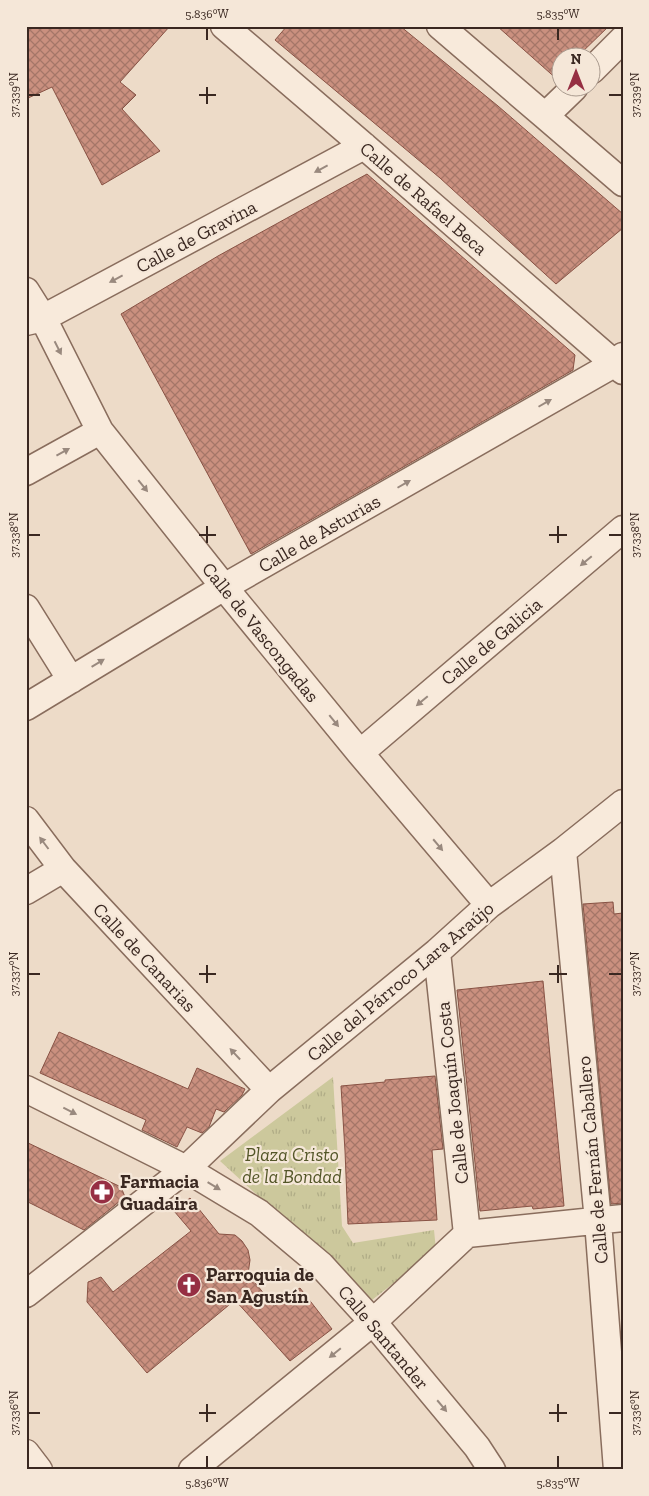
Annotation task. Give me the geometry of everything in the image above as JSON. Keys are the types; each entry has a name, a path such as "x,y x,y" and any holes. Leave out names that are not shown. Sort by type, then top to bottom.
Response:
{"street":[{"path":"440,26 623,183"},
{"name":"Calle de Rafael Beca","path":"241,30 364,146 620,364"},
{"path":"602,60 623,40"},
{"path":"545,116 564,98"},
{"name":"Calle de Gravina","path":"35,320 364,146"},
{"name":"Calle de Vascongadas","path":"26,290 35,320 100,432 360,753 489,905"},
{"name":"Calle de Asturias","path":"26,707 224,587 620,364"},
{"path":"26,472 100,432"},
{"name":"Calle de Galicia","path":"360,753 623,529"},
{"path":"26,608 71,680"},
{"name":"Calle del Párroco Lara Araújo","path":"26,1294 186,1169 269,1090 437,952 489,905 563,851 623,802"},
{"name":"Calle de Canarias","path":"26,820 64,869 269,1090"},
{"name":"Calle de Fernán Caballero","path":"563,851 610,1219 618,1470"},
{"path":"26,891 64,869"},
{"name":"Calle de Joaquín Costa","path":"437,952 467,1234"},
{"name":"Calle Santander","path":"26,1088 186,1169 259,1213 321,1265 373,1322 477,1448 492,1470"},
{"path":"192,1470 373,1322 467,1234 610,1219"},
{"path":"26,1453 40,1470"}],"green space":[{"name":"Plaza Cristo de la Bondad","path":"333,1077 342,1226 353,1243 434,1230 436,1250 372,1300 220,1161"}],"building":[{"path":"26,26 170,26 120,82 136,95 122,109 160,151 102,185 52,87 26,99"},
{"path":"287,26 400,26 498,106 623,214 623,228 556,284 440,178 275,40"},
{"path":"497,26 609,26 586,48 552,48 552,75"},
{"path":"367,174 575,355 573,370 251,554 121,314 218,256"},
{"path":"613,902 614,914 623,913 623,1203 611,1204 583,904"},
{"path":"543,981 564,1206 533,1209 532,1206 480,1211 457,990"},
{"path":"59,1032 188,1089 197,1068 245,1089 242,1095 224,1112 216,1109 209,1127 202,1133 187,1127 177,1147 142,1130 146,1120 40,1073"},
{"path":"435,1076 443,1149 432,1150 437,1220 348,1224 341,1086"},
{"path":"26,1142 121,1187 125,1197 84,1230 26,1201"},
{"name":"Parroquia de San Agustín","path":"190,1198 219,1234 235,1235 242,1241 248,1250 250,1260 248,1274 274,1306 300,1288 332,1329 290,1361 235,1300 147,1373 87,1302 88,1282 101,1277 113,1292 191,1231 174,1211"}],"place":[{"name":"Farmacia Guadaira","path":"102,1192"},
{"name":"Parroquia de San Agustín","path":"189,1285"}]}
